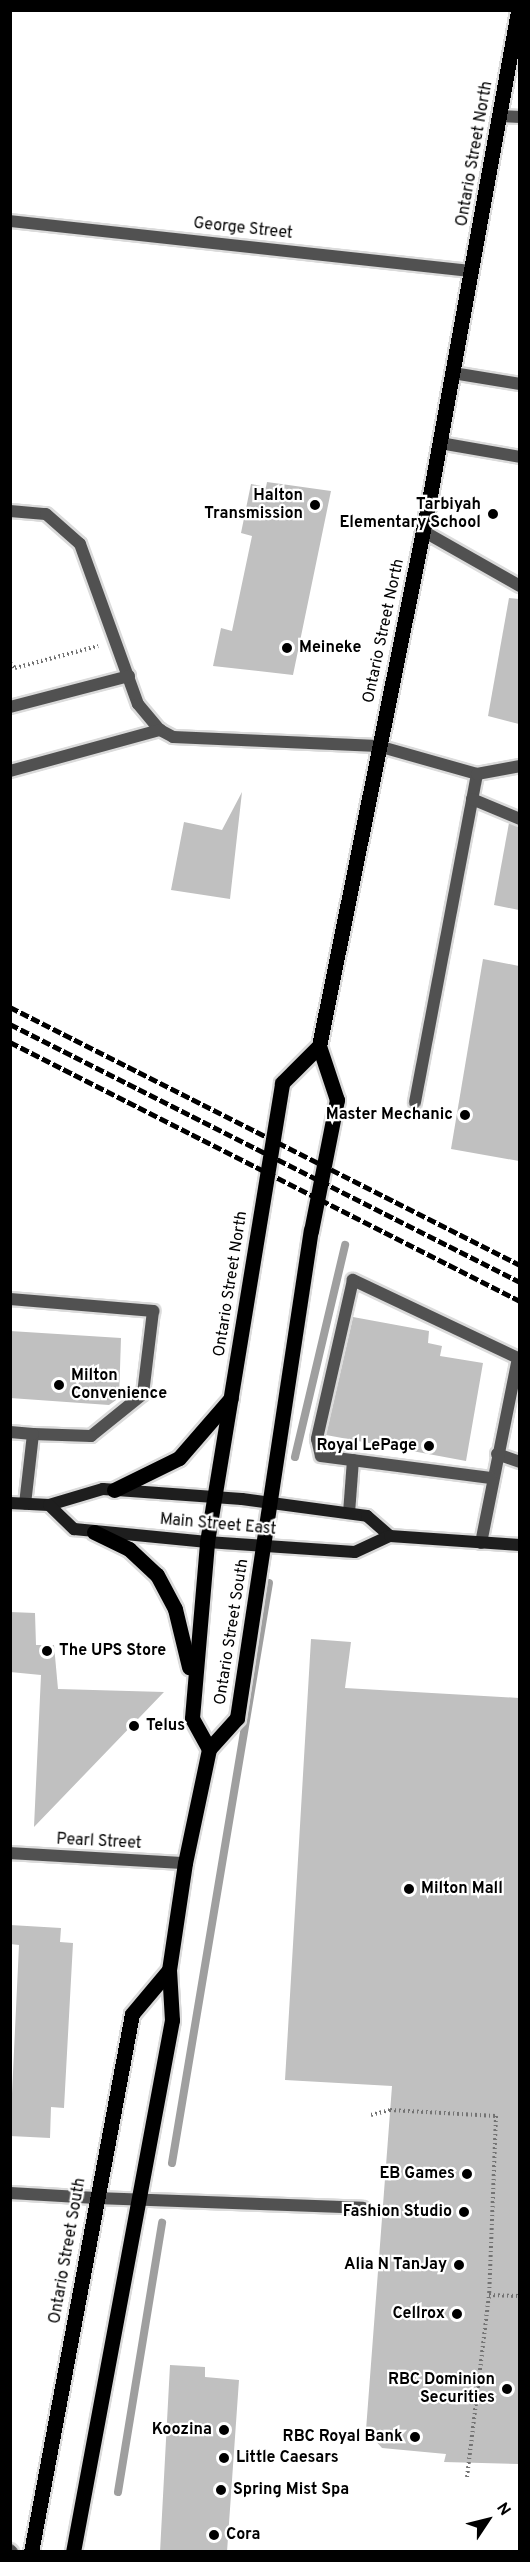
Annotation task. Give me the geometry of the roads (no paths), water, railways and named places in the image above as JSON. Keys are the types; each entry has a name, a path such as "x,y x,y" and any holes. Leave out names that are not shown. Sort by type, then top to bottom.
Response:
{"main road":[{"name":"Ontario Street North","path":"264,1546 337,1100 319,1046 440,443 518,10"},
{"name":"Ontario Street North","path":"207,1542 282,1083 319,1046"},
{"path":"114,1490 179,1458 231,1398"},
{"name":"Main Street East","path":"10,1503 49,1505 114,1490 216,1498 367,1516 390,1536"},
{"name":"Main Street East","path":"49,1505 74,1529 207,1542 355,1552 390,1536 519,1545"},
{"path":"94,1532 129,1549 157,1575 175,1609 192,1679"},
{"name":"Ontario Street South","path":"207,1542 192,1679 192,1718 209,1749 237,1718 264,1546"},
{"path":"73,2552 172,2020 168,1970 185,1863 209,1749"},
{"name":"Ontario Street South","path":"31,2552 132,2014 168,1970"}],"street":[{"path":"500,116 519,117"},
{"name":"George Street","path":"10,221 471,271"},
{"path":"453,373 519,384"},
{"path":"440,443 519,457"},
{"path":"10,511 46,514 70,530 116,641 138,704 160,730 173,737 378,746 477,774 519,766"},
{"path":"423,531 519,586"},
{"path":"10,707 129,676"},
{"path":"10,771 160,730"},
{"path":"415,1102 477,774"},
{"path":"472,799 519,819"},
{"path":"481,1543 491,1478 518,1358 353,1280 316,1439 321,1456 491,1478"},
{"path":"10,1299 153,1311 143,1394 91,1436 10,1432"},
{"path":"26,1504 33,1434"},
{"path":"497,1454 519,1462"},
{"path":"349,1514 353,1460"},
{"name":"Pearl Street","path":"10,1854 185,1863"},
{"path":"10,2193 363,2208"}],"waterway":[{"path":"295,1457 345,1245"},
{"path":"172,2163 269,1583"},
{"path":"118,2492 162,2223"}],"railway":[{"path":"10,1007 520,1265"},
{"path":"10,1024 520,1282"},
{"path":"10,1042 520,1301"}],"place":[{"name":"Halton Transmission","path":"315,505"},
{"name":"Tarbiyah Elementary School","path":"493,514"},
{"name":"Meineke","path":"287,648"},
{"name":"Master Mechanic","path":"465,1115"},
{"name":"Milton Convenience","path":"59,1385"},
{"name":"Royal LePage","path":"429,1446"},
{"name":"The UPS Store","path":"47,1651"},
{"name":"Telus","path":"134,1726"},
{"name":"Milton Mall","path":"409,1889"},
{"name":"EB Games","path":"467,2174"},
{"name":"Fashion Studio","path":"464,2212"},
{"name":"Alia N TanJay","path":"459,2265"},
{"name":"Cellrox","path":"457,2314"},
{"name":"RBC Dominion Securities","path":"507,2389"},
{"name":"Koozina","path":"224,2430"},
{"name":"RBC Royal Bank","path":"415,2437"},
{"name":"Little Caesars","path":"224,2458"},
{"name":"Spring Mist Spa","path":"221,2490"},
{"name":"Cora","path":"214,2535"}]}
